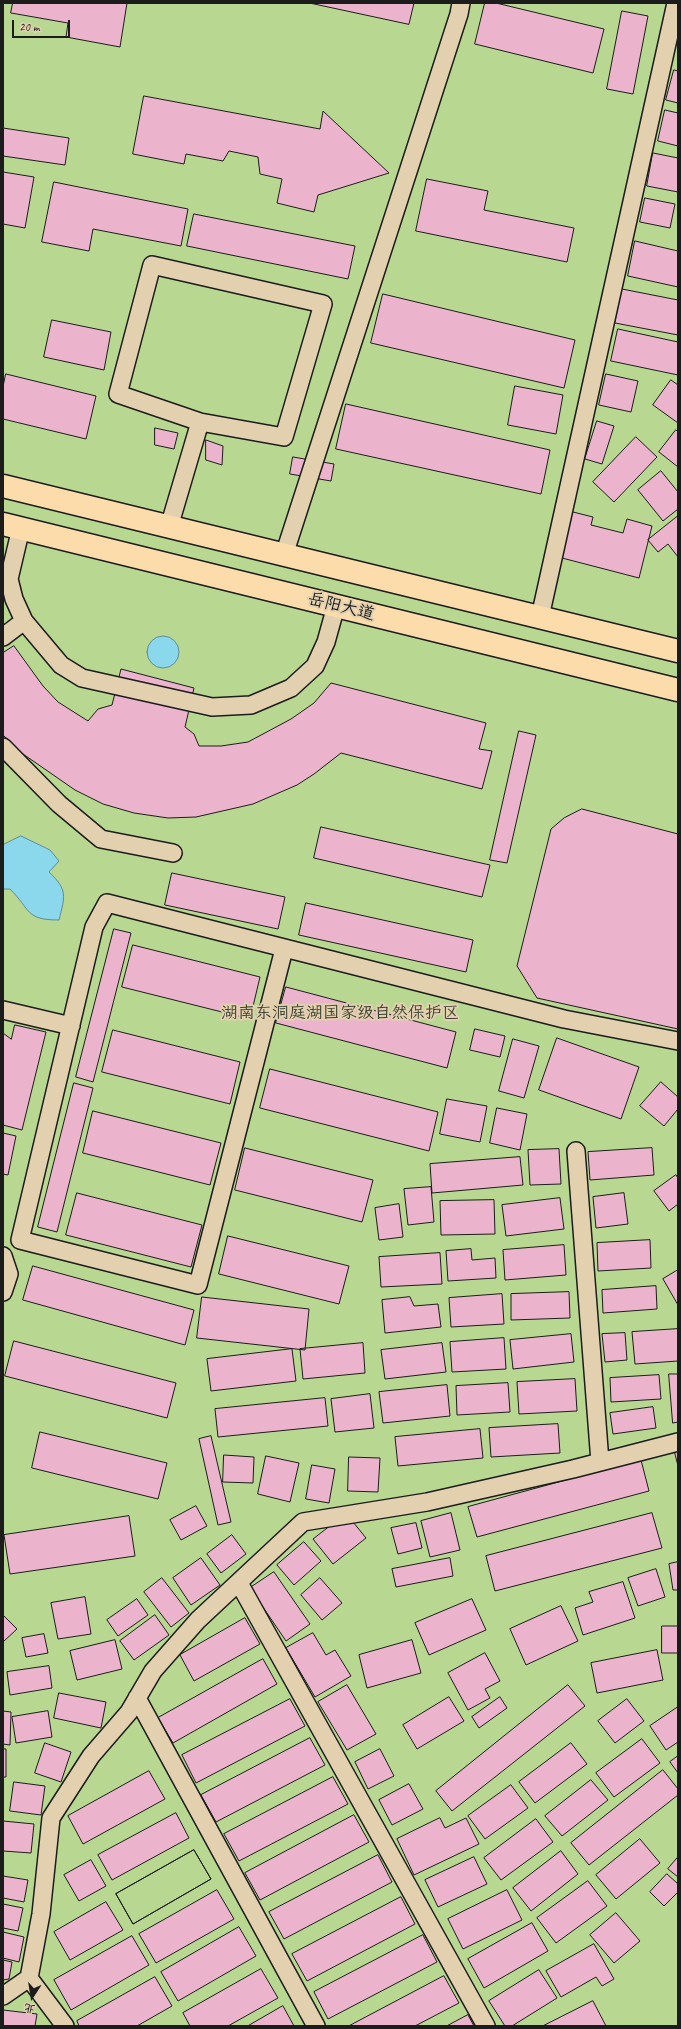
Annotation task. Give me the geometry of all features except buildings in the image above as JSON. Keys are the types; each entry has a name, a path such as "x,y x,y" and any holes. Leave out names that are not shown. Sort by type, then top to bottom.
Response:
{"main road":[{"path":"3,486 678,651"},
{"name":"岳阳大道","path":"12,526 678,690"}],"street":[{"path":"284,555 459,14 461,3"},
{"path":"540,617 676,3"},
{"path":"152,265 323,304 284,437 200,422 118,394 152,265"},
{"path":"169,527 200,422"},
{"path":"12,526 9,578 14,599 24,621 61,665 82,678 212,707 251,705 291,688 315,666 326,642 336,606"},
{"path":"3,637 24,621"},
{"path":"3,747 59,804 101,839 173,853"},
{"path":"3,1292 9,1274 4,1256 20,1240 94,927 107,903 564,1019 678,1041"},
{"path":"20,1240 198,1285 284,949"},
{"path":"3,1010 71,1026"},
{"path":"576,1151 600,1462"},
{"path":"3,1996 29,1978 41,1914 50,1818 91,1756 129,1712 153,1671 188,1631 303,1522 427,1502 600,1462 678,1442"},
{"path":"240,1583 486,2026"},
{"path":"136,1698 316,2026"},
{"path":"29,1978 65,2026"}],"green space":[{"name":"湖南东洞庭湖国家级自然保护区","path":"3,3 678,3 678,2026 3,2026"}],"water":[{"path":"163,636 169,637 176,643 179,652 178,658 172,665 163,668 157,667 150,661 147,652 148,646 154,639"},
{"path":"21,836 50,850 59,861 49,872 62,889 63,905 59,920 48,920 34,916 10,889 3,889 3,845"}]}
